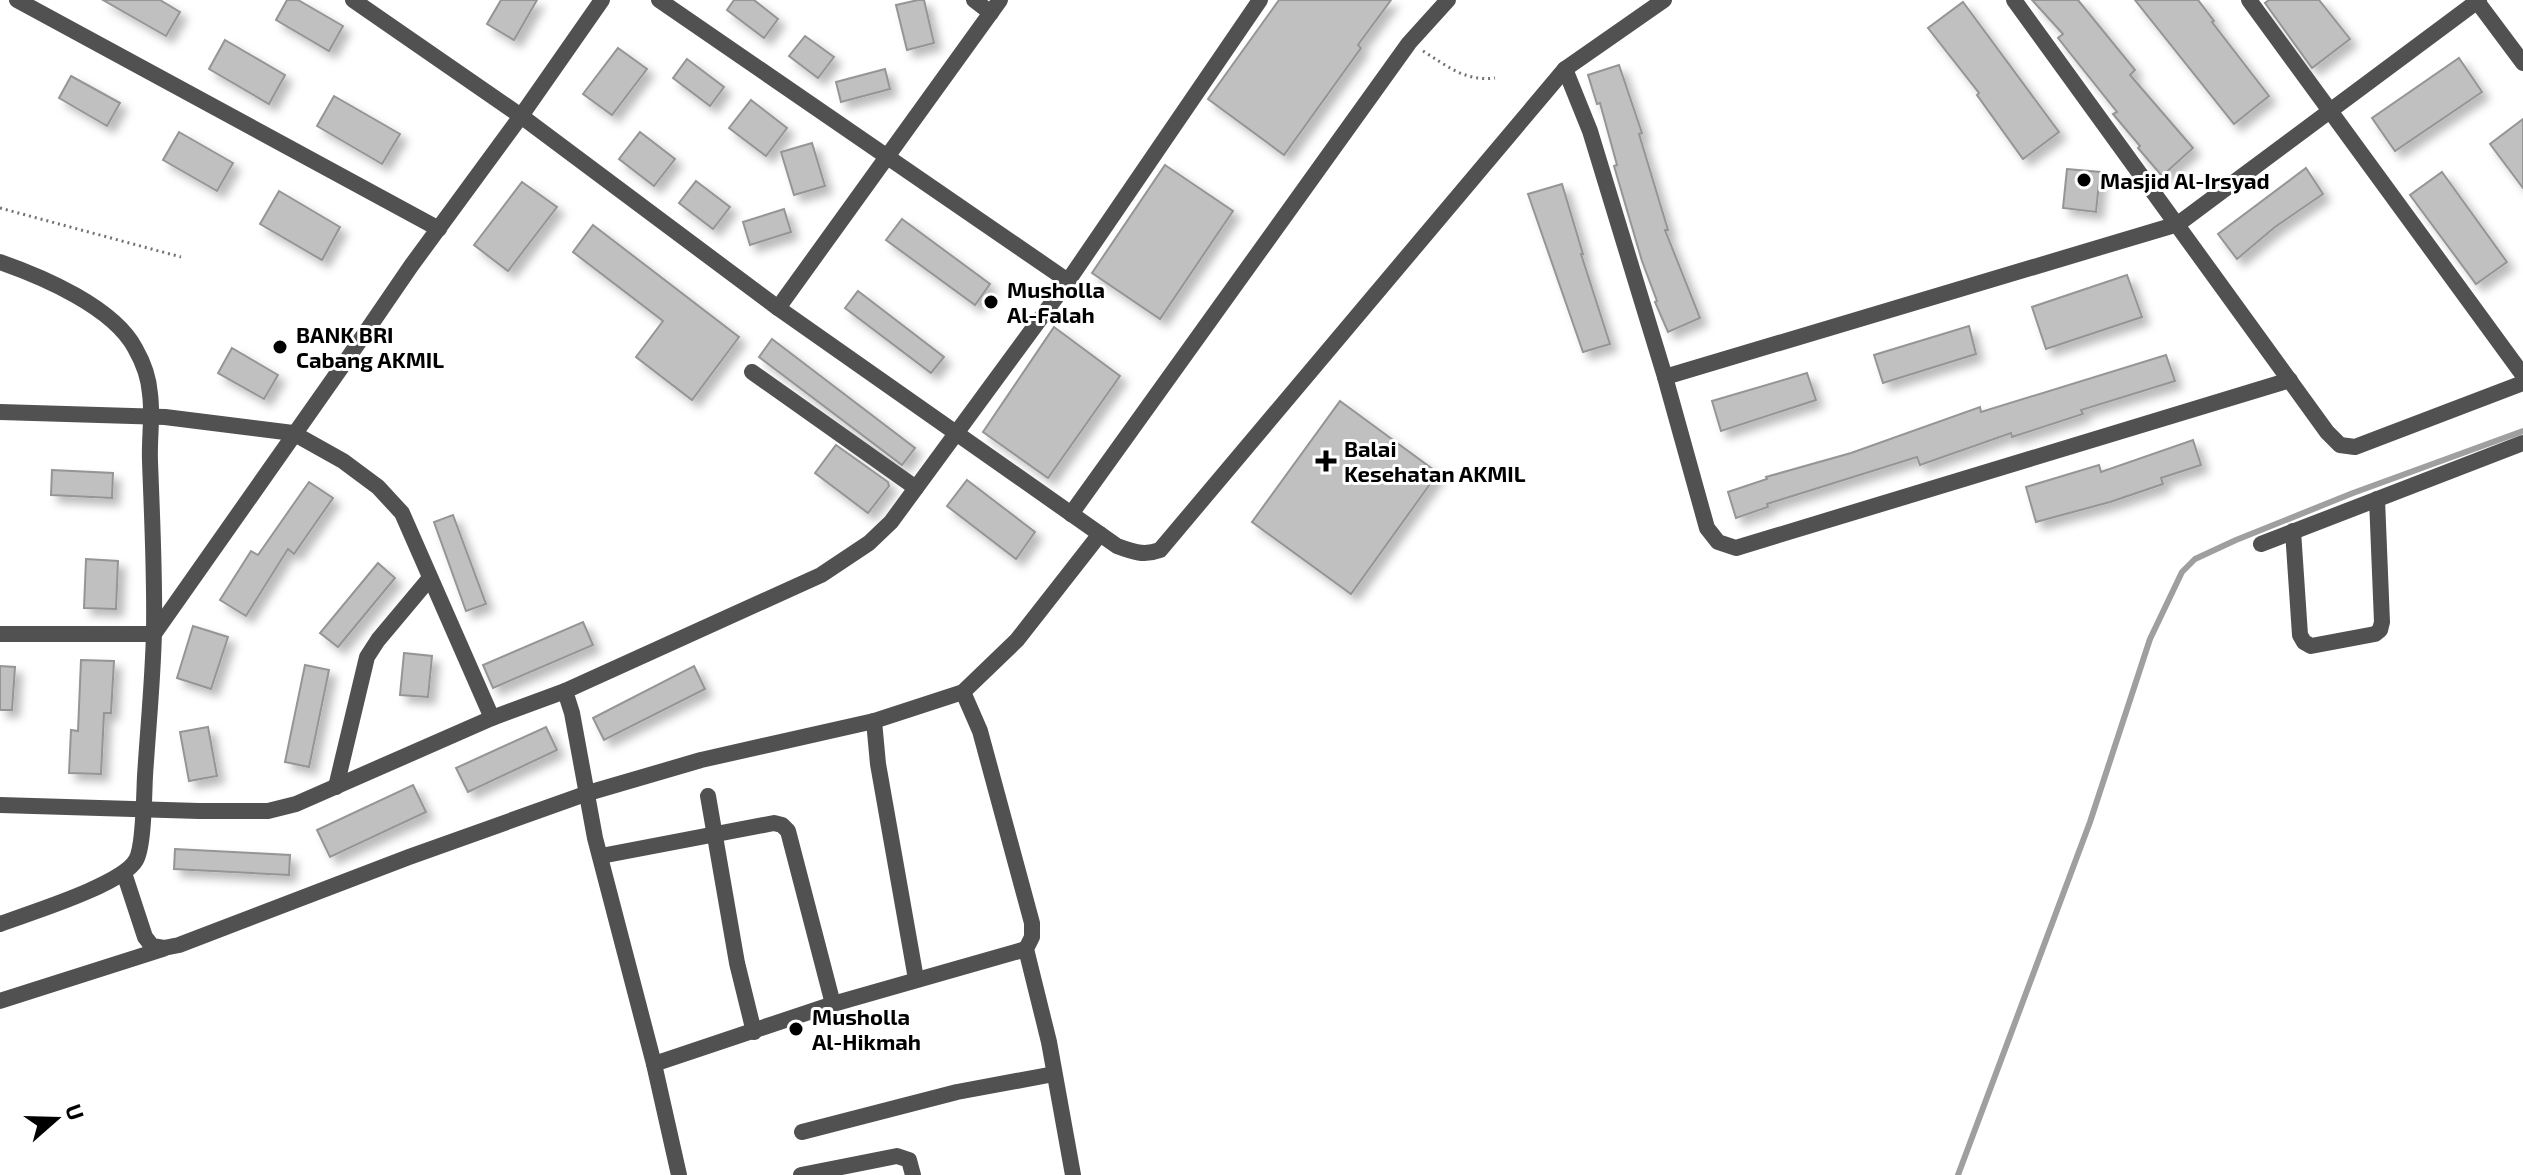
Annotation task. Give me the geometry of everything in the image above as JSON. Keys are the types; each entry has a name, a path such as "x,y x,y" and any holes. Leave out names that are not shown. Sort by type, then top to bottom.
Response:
{"street":[{"path":"17,0 439,229"},
{"path":"353,0 521,116 778,308 1071,514 1124,549 1151,554 1160,550 1565,69 1664,0"},
{"path":"154,634 411,266 602,0"},
{"path":"659,0 1068,281"},
{"path":"778,308 996,6 974,0"},
{"path":"0,805 268,811 296,804 492,718 565,691 821,575 869,543 891,522 1068,281 1260,0"},
{"path":"1071,514 1409,43 1448,0"},
{"path":"2014,0 2327,432 2340,445 2355,447 2523,383"},
{"path":"2249,0 2523,375"},
{"path":"1665,377 2178,224 2478,0 2523,63"},
{"path":"1565,69 1590,131 1707,528 1718,542 1736,548 2290,380"},
{"path":"0,262 82,298 119,325 135,347 145,370 150,395 154,634 137,860 124,873 106,883 0,924"},
{"path":"752,372 916,488"},
{"path":"0,412 150,416 293,433 343,461 378,487 402,513 492,718"},
{"path":"2261,544 2523,443"},
{"path":"2293,531 2300,635 2304,642 2311,646 2375,634 2382,622 2377,499"},
{"path":"0,1001 193,940 409,857 589,800 701,760 966,699 1100,534"},
{"path":"336,787 367,657 430,578"},
{"path":"0,634 154,634"},
{"path":"565,691 572,713 595,838 654,1064 679,1175"},
{"path":"966,699 980,731 1032,923 1032,937 1026,949 1073,1175"},
{"path":"874,721 916,979"},
{"path":"708,796 737,963 754,1032"},
{"path":"601,856 774,823 782,825 788,831 833,1004"},
{"path":"124,873 145,937 152,946 164,948"},
{"path":"654,1064 833,1004 1026,949"},
{"path":"802,1132 957,1092 1054,1074"},
{"path":"801,1175 897,1156 909,1160 913,1175"}],"path":[{"path":"1409,43 1459,74 1479,80 1495,78"},
{"path":"0,208 181,257"}],"building":[{"path":"103,0 160,0 180,12 166,36"},
{"path":"287,0 298,0 343,26 329,51 276,20"},
{"path":"501,0 537,0 514,40 487,24"},
{"path":"734,0 754,0 778,19 764,38 727,10"},
{"path":"924,0 934,43 907,50 896,5"},
{"path":"1279,0 1391,0 1358,45 1361,48 1284,155 1208,99"},
{"path":"2032,0 2078,0 2135,70 2130,75 2193,148 2162,176 2113,114 2117,112 2058,38 2063,34"},
{"path":"2135,0 2198,0 2269,96 2234,124"},
{"path":"2269,0 2319,0 2350,39 2312,68 2265,3"},
{"path":"1963,2 2059,132 2023,159 1977,95 1979,93 1928,28"},
{"path":"805,36 834,57 818,78 789,56"},
{"path":"225,40 285,75 269,104 209,69"},
{"path":"618,48 647,69 612,115 583,94"},
{"path":"2459,58 2482,92 2395,151 2372,118"},
{"path":"687,59 724,87 710,106 673,78"},
{"path":"1619,65 1642,133 1639,134 1668,230 1665,230 1700,318 1668,332 1642,261 1614,166 1617,165 1600,103 1597,104 1588,75"},
{"path":"885,69 890,89 841,102 836,82"},
{"path":"71,76 120,103 107,126 59,98"},
{"path":"334,96 400,134 382,164 317,126"},
{"path":"751,100 787,128 766,156 729,128"},
{"path":"2523,119 2523,188 2490,144"},
{"path":"179,132 233,163 217,191 163,160"},
{"path":"640,132 675,159 654,186 619,159"},
{"path":"812,143 825,186 794,195 781,152"},
{"path":"1165,165 1233,211 1160,319 1092,273"},
{"path":"2306,168 2323,194 2275,227 2237,259 2218,234"},
{"path":"2067,169 2100,172 2096,212 2063,208"},
{"path":"2442,172 2507,262 2476,284 2410,195"},
{"path":"696,181 730,207 713,229 679,203"},
{"path":"522,182 557,207 508,271 474,245"},
{"path":"1562,184 1610,344 1583,352 1528,194"},
{"path":"279,191 340,227 322,260 260,224"},
{"path":"784,209 791,232 750,245 743,222"},
{"path":"902,219 990,284 975,305 886,240"},
{"path":"593,225 739,337 692,400 636,357 663,321 573,252"},
{"path":"2127,275 2142,317 2046,349 2032,307"},
{"path":"858,291 944,357 931,373 845,308"},
{"path":"1969,326 1976,354 1883,383 1874,355"},
{"path":"1054,327 1120,376 1048,478 983,432"},
{"path":"772,339 915,448 902,465 759,357"},
{"path":"232,348 278,375 264,399 218,373"},
{"path":"2166,355 2175,381 2081,410 2083,414 2012,437 2011,433 1920,465 1917,457 1767,504 1768,507 1736,518 1728,492 1766,477 1851,453 1980,407 1981,412"},
{"path":"1807,373 1816,400 1721,431 1712,401"},
{"path":"1340,401 1438,473 1351,594 1252,522"},
{"path":"2193,440 2201,465 2161,478 2163,484 2036,522 2026,487 2099,465 2101,472"},
{"path":"836,445 888,482 889,486 868,513 815,473"},
{"path":"52,470 113,473 112,498 51,495"},
{"path":"967,480 1035,532 1016,559 947,506"},
{"path":"309,482 333,498 294,554 288,549 246,616 220,600 251,551 258,555"},
{"path":"453,515 486,604 466,611 434,522"},
{"path":"86,559 118,561 116,609 84,608"},
{"path":"378,563 395,578 338,647 320,633"},
{"path":"583,622 593,645 493,688 483,665"},
{"path":"193,626 228,637 211,689 177,678"},
{"path":"404,653 432,656 428,697 400,695"},
{"path":"81,660 114,661 111,713 104,713 101,774 69,773 71,730 78,731"},
{"path":"305,665 329,670 309,767 285,762"},
{"path":"0,666 15,667 12,710 0,710"},
{"path":"694,666 705,689 604,740 593,718"},
{"path":"208,727 217,776 189,781 180,732"},
{"path":"546,727 557,750 468,792 456,768"},
{"path":"413,785 426,812 330,857 317,830"},
{"path":"175,849 290,855 289,875 174,869"}],"waterway":[{"path":"1958,1175 2090,822 2150,639 2182,572 2195,559 2236,540 2523,431"}],"place":[{"name":"Masjid Al-Irsyad","path":"2084,180"},
{"name":"Musholla Al-Falah","path":"991,302"},
{"name":"BANK BRI Cabang AKMIL","path":"280,347"},
{"name":"Balai Kesehatan AKMIL","path":"1326,461"},
{"name":"Musholla Al-Hikmah","path":"796,1029"}]}
